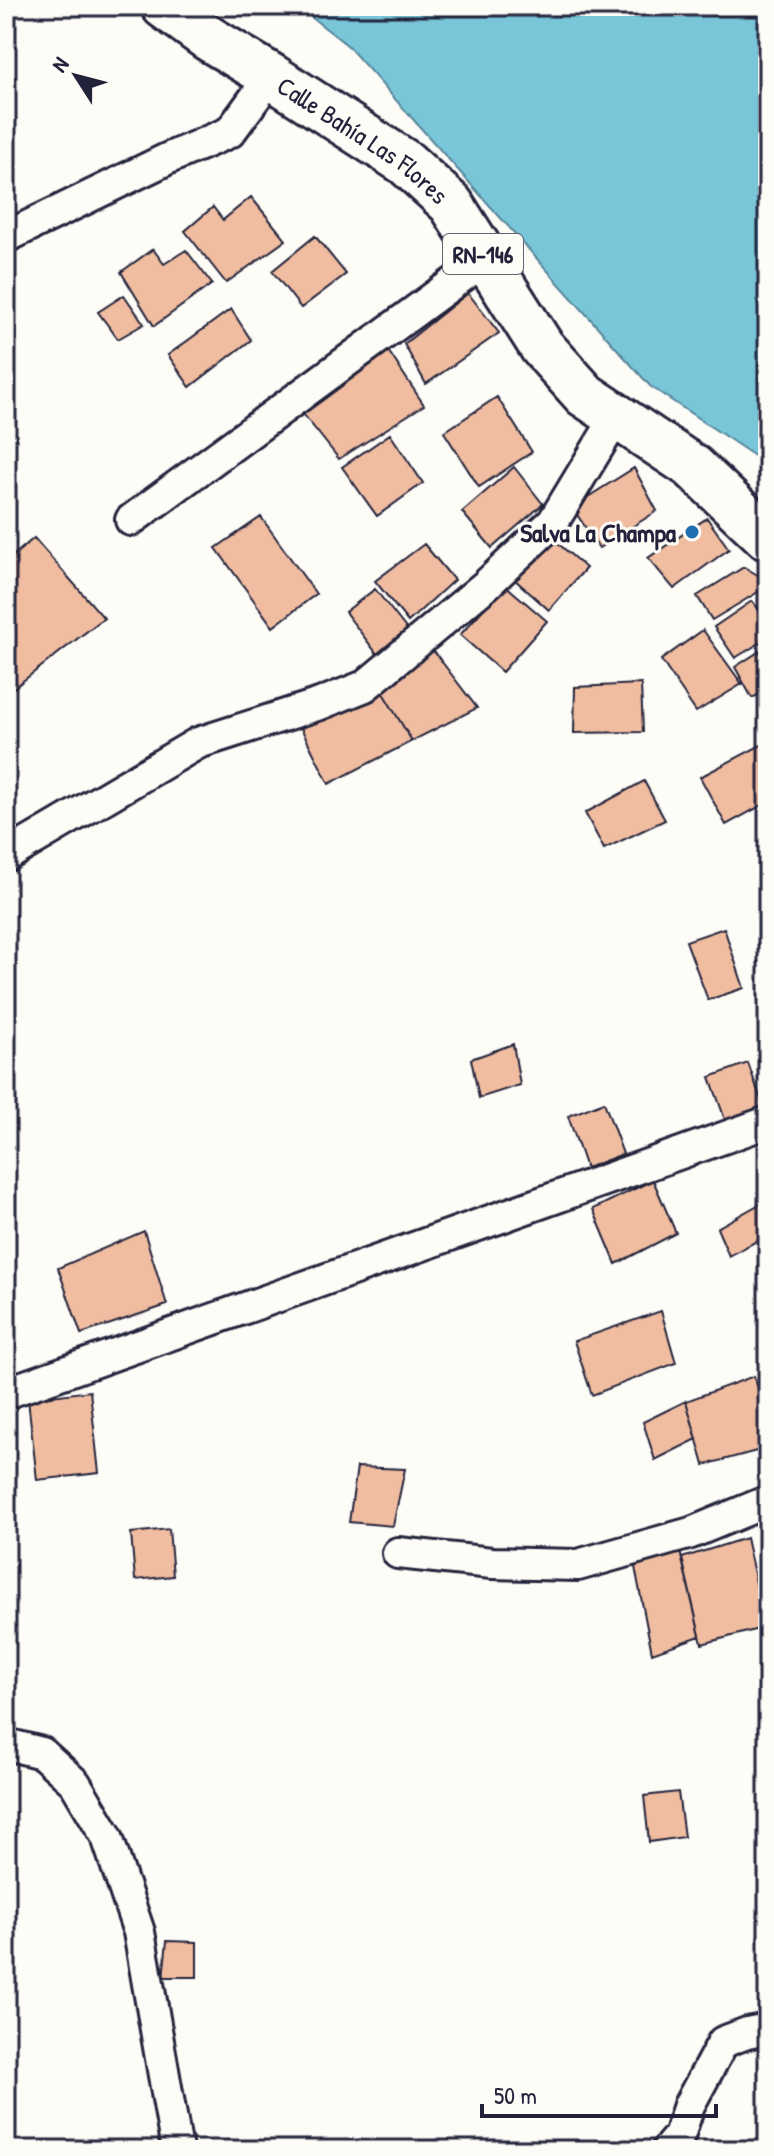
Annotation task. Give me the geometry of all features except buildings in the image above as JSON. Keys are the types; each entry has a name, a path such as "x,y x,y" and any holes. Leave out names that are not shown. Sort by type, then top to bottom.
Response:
{"main road":[{"name":"Calle Bahía Las Flores","path":"164,6 208,38 406,163 451,204 542,347 585,395 693,467 768,538"}],"street":[{"path":"6,237 230,132 271,76"},
{"path":"131,520 486,259"},
{"path":"6,856 198,743 320,704 365,686 486,585 553,522 617,416"},
{"path":"6,1393 768,1122"},
{"path":"398,1553 492,1563 578,1565 691,1533 768,1501"},
{"path":"6,1744 42,1753 75,1783 107,1837 139,1932 177,2150"},
{"path":"667,2150 679,2136 689,2105 723,2042 768,2029"}],"water":[{"path":"297,6 768,6 768,465 650,386 347,45"}],"place":[{"name":"Salva La Champa","path":"692,532"}]}
